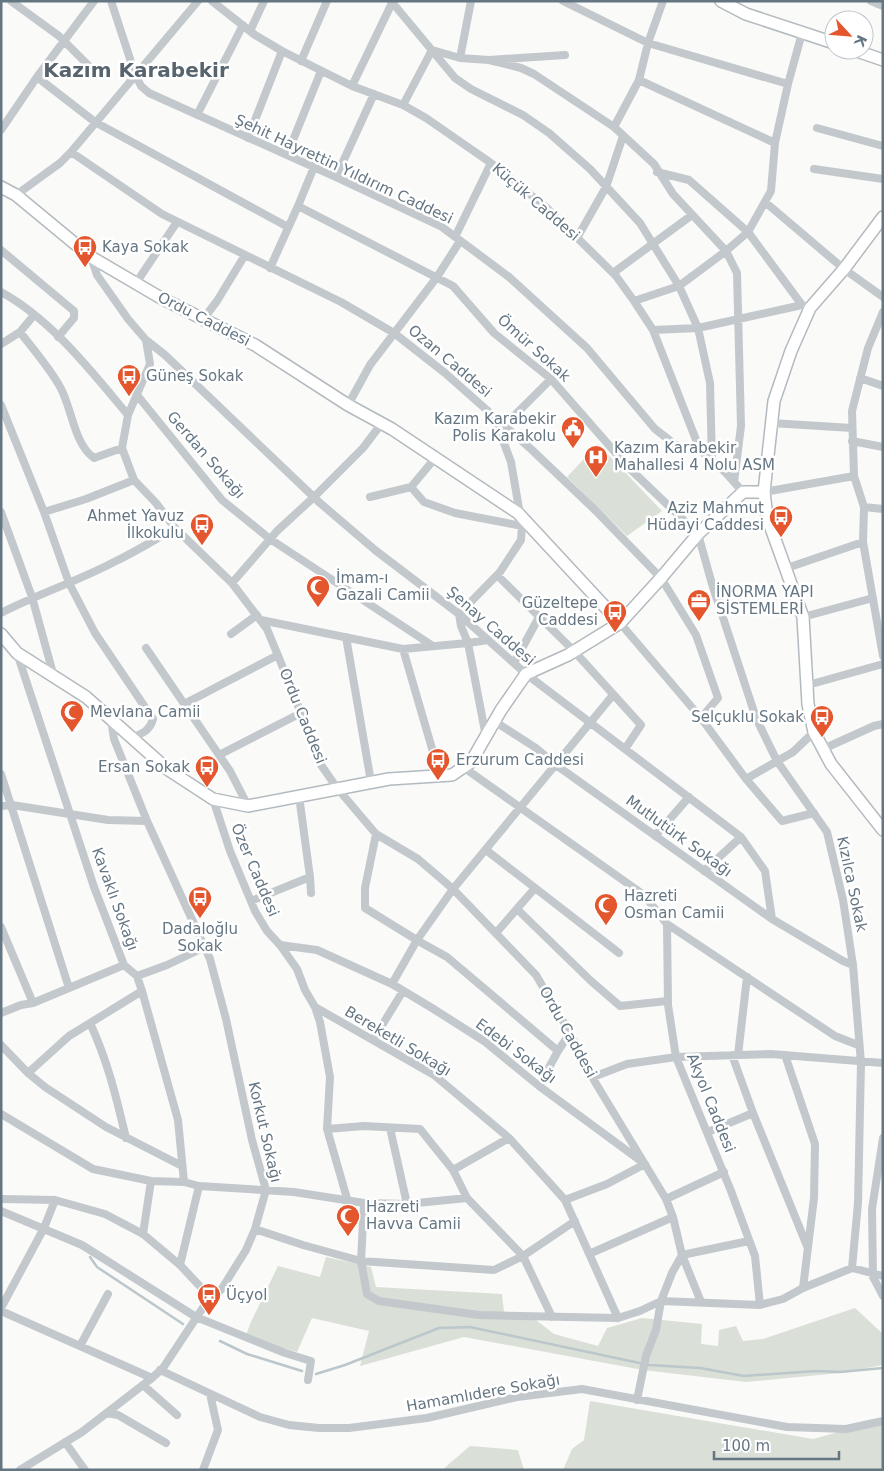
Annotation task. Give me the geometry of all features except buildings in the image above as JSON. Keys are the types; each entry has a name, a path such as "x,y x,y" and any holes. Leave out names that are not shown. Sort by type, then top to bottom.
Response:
{"street":[{"path":"11,1 65,41 88,65"},
{"path":"1,130 37,77 94,1"},
{"name":"Şehit Hayrettin Yıldırım Caddesi","path":"111,1 135,74 141,86 149,93 442,227 509,278 586,348 654,429 681,449 700,450"},
{"path":"16,195 60,163 71,152 198,1"},
{"name":"Küçük Caddesi","path":"212,1 243,26 282,51 352,86 403,105 426,118 491,162 547,208 612,273 634,301 653,330 700,450 743,492"},
{"path":"250,31 264,1"},
{"path":"301,61 327,1"},
{"path":"460,58 471,1"},
{"path":"563,1 648,43 788,84"},
{"path":"614,127 639,80 648,43 663,1"},
{"path":"721,1 746,14 824,40"},
{"path":"871,1 883,6"},
{"path":"352,86 392,2 455,78 471,89 523,115 542,128 590,169 640,223 679,286 698,328 710,383 712,461"},
{"path":"197,116 243,26"},
{"path":"634,301 679,286 748,232 771,191 775,143 802,32"},
{"path":"432,50 460,58 489,60 565,55"},
{"path":"403,105 432,50"},
{"path":"248,138 282,51"},
{"path":"489,60 521,68 534,74 614,127 654,164 657,172 673,194 726,251 737,273 741,426 734,482"},
{"path":"287,155 321,71"},
{"path":"37,77 95,122 288,228"},
{"path":"639,80 775,143"},
{"path":"336,177 374,94"},
{"path":"817,128 883,146"},
{"path":"577,238 606,187 623,136"},
{"name":"Ozan Caddesi","path":"71,152 162,214 341,302 394,333 445,373 532,450 595,510 661,578 696,636 718,698 701,718"},
{"path":"348,405 370,366 437,277 458,239 491,162"},
{"path":"270,268 314,167"},
{"path":"814,169 883,179"},
{"path":"657,172 689,180 748,232 806,306"},
{"name":"Ordu Caddesi","path":"1,187 16,195 91,256 161,298 255,345 348,405 382,422 518,513 620,623"},
{"path":"765,202 844,269 883,297"},
{"name":"Ömür Sokak","path":"298,206 453,286 494,333 551,379 628,467 698,534"},
{"path":"612,273 692,215"},
{"path":"883,217 844,269 806,306 774,401 764,492 767,517 787,568 803,617 808,704 814,732 830,764 883,830"},
{"path":"136,283 177,222"},
{"path":"1,250 74,311 74,318 58,336"},
{"path":"204,318 217,302 245,255"},
{"name":"Ordu Caddesi","path":"91,256 97,275 128,319 146,340"},
{"path":"1,292 34,314 72,349 128,415"},
{"path":"653,330 698,328 738,318 806,306"},
{"path":"883,312 868,348 852,411 854,476 864,507 863,542 883,656"},
{"path":"1,344 20,332 34,314"},
{"path":"20,332 60,386 74,426 88,453 94,458 122,448 128,415 150,364 146,340"},
{"name":"Şenay Caddesi","path":"146,340 314,497 375,550 459,614 526,674 741,837 765,871 772,919"},
{"path":"860,378 883,386"},
{"path":"504,426 551,379"},
{"name":"Gerdan Sokağı","path":"137,395 222,500 270,539 433,646"},
{"path":"1,405 44,512 69,583 95,633 153,719 152,726 146,732 132,738"},
{"path":"486,737 468,643 461,626 459,614 497,575 521,540 522,526 518,513 510,462 494,416"},
{"path":"232,583 270,539 363,448 382,422"},
{"path":"771,423 852,428"},
{"path":"852,441 883,447"},
{"name":"Ordu Caddesi","path":"122,448 134,480 156,503 175,528 232,583 267,629 319,762 337,788 376,834 418,859 453,889 536,975 593,1077 666,1199 673,1217 682,1255 701,1302"},
{"path":"370,497 411,487 436,457"},
{"path":"1,634 17,653 86,697 167,769 213,800 248,806 389,779 452,775 472,762 494,722 526,674 574,651 620,623 698,534 743,492 764,492 854,476"},
{"path":"44,512 86,499 134,480"},
{"path":"411,487 424,502 455,513 522,526"},
{"path":"864,507 883,508"},
{"path":"1,512 32,597 54,677"},
{"path":"1,613 32,597 115,562 175,528"},
{"name":"Kızılca Sokak","path":"698,534 712,584 756,718 777,761 827,832 843,900 853,965 858,1045 861,1063 858,1203 852,1268"},
{"path":"787,568 863,542"},
{"path":"497,575 574,651 640,725 625,749"},
{"path":"803,617 873,598"},
{"path":"514,663 539,617"},
{"path":"231,634 259,618 403,649 488,640"},
{"path":"620,623 701,718 746,779 782,821 814,813"},
{"path":"346,638 371,782"},
{"path":"146,648 230,771 248,806"},
{"path":"403,649 440,776"},
{"name":"Kavaklı Sokağı","path":"17,653 94,887 124,965 137,976"},
{"path":"184,704 278,655"},
{"path":"808,685 883,664"},
{"path":"392,984 417,940 453,889 614,695"},
{"path":"219,755 301,713"},
{"name":"Korkut Sokağı","path":"20,1470 82,1432 160,1370 210,1297 221,1290 246,1250 255,1229 266,1190 252,1140 226,1019 205,946 148,821 114,739 111,719"},
{"name":"Mutlutürk Sokağı","path":"494,722 536,748 556,765 772,919 853,965"},
{"path":"823,749 874,726 883,724"},
{"path":"746,779 793,752 814,732"},
{"path":"463,767 644,895 667,924 835,1036 858,1045"},
{"path":"1,774 69,988"},
{"path":"299,796 312,893"},
{"path":"655,836 689,797"},
{"name":"Özer Caddesi","path":"213,800 230,851 250,901 266,931 280,945 297,968 320,1022 330,1077 328,1129 348,1202"},
{"path":"1,806 12,805 108,820 148,821"},
{"path":"376,834 365,888 365,908 447,957 558,1050"},
{"path":"704,871 741,837"},
{"path":"486,850 619,953"},
{"path":"250,901 310,877"},
{"path":"496,933 535,888"},
{"path":"517,909 591,981 620,1006 668,1002"},
{"name":"Akyol Caddesi","path":"667,924 668,1002 676,1057 724,1172 755,1256 760,1305"},
{"path":"1,927 33,1003"},
{"name":"Edebi Sokağı","path":"280,945 317,950 392,984 484,1041 539,1086 645,1164"},
{"path":"184,1182 178,1120 137,976 167,965 205,946"},
{"path":"1,1013 21,1005 33,1003 124,965"},
{"path":"747,978 735,1055 753,1114 808,1247"},
{"path":"28,1073 69,1036 142,991"},
{"path":"373,1040 403,991"},
{"name":"Bereketli Sokağı","path":"315,1008 434,1075 509,1138 565,1200 618,1318"},
{"path":"90,1023 111,1074 126,1138"},
{"path":"539,1086 558,1050 570,1033"},
{"path":"1,1045 28,1073 106,1127 182,1166"},
{"path":"593,1077 627,1064 676,1057 771,1054 861,1063 883,1063"},
{"path":"785,1055 815,1144 814,1198 802,1288"},
{"path":"1,1114 93,1169 151,1181 184,1182 199,1186 294,1192 364,1203 407,1204 467,1198"},
{"path":"708,1132 753,1114"},
{"path":"328,1129 364,1126 420,1129 453,1170 467,1198 523,1256 552,1317"},
{"path":"390,1128 407,1204"},
{"path":"453,1170 509,1138"},
{"path":"883,1138 872,1210 872,1272 883,1296"},
{"path":"565,1200 607,1184 645,1164"},
{"path":"666,1199 724,1172"},
{"path":"144,1234 151,1181"},
{"path":"180,1265 199,1186"},
{"path":"1,1200 55,1200 105,1214 144,1234 180,1265 210,1297"},
{"path":"55,1200 44,1228 1,1309 152,1378"},
{"path":"364,1203 362,1261 367,1294 379,1301 479,1315 618,1318 640,1311 661,1301 760,1305 783,1300 802,1288 852,1268 883,1276"},
{"path":"1,1211 82,1245 196,1317 285,1353 311,1361 308,1380"},
{"path":"589,1254 673,1217"},
{"path":"255,1229 302,1245 362,1261 494,1270 523,1256 574,1221"},
{"path":"637,1400 645,1360 656,1330 661,1301 672,1273 682,1255 749,1241"},
{"path":"80,1346 108,1294"},
{"name":"Hamamlıdere Sokağı","path":"160,1370 260,1417 289,1425 319,1428 349,1428 427,1418 517,1397 582,1389 787,1427 846,1429 883,1421"},
{"path":"144,1384 177,1415"},
{"path":"203,1470 218,1430 210,1394"},
{"path":"107,1413 118,1415 166,1443"},
{"path":"65,1442 85,1470"}],"shaded area":[{"path":"598,444 662,511 627,536 567,477"},
{"path":"326,1257 371,1267 376,1287 502,1294 504,1312 536,1320 554,1334 598,1346 607,1328 642,1318 702,1324 701,1344 718,1346 719,1330 736,1326 743,1341 763,1339 855,1308 883,1334 883,1365 840,1373 746,1382 643,1370 464,1337 360,1366 369,1331 312,1318 297,1352 245,1339 250,1324 278,1266 320,1277"},
{"path":"590,1401 813,1439 883,1420 883,1470 563,1470 572,1449 584,1440"},
{"path":"470,1446 518,1450 524,1470 442,1470"}],"waterway":[{"path":"90,1257 97,1267 183,1324"},
{"path":"316,1374 345,1365 439,1328 470,1327 649,1365 700,1368 744,1376 816,1371 840,1372 883,1368"},
{"path":"220,1341 247,1354 302,1371"}],"place":[{"name":"Kaya Sokak","path":"85,268"},
{"name":"Güneş Sokak","path":"129,397"},
{"name":"Kazım Karabekir Polis Karakolu","path":"573,449"},
{"name":"Kazım Karabekir Mahallesi 4 Nolu ASM","path":"596,478"},
{"name":"Aziz Mahmut Hüdayi Caddesi","path":"781,538"},
{"name":"Ahmet Yavuz İlkokulu","path":"202,546"},
{"name":"İmam-ı Gazali Camii","path":"318,608"},
{"name":"İNORMA YAPI SİSTEMLERİ","path":"699,622"},
{"name":"Güzeltepe Caddesi","path":"615,633"},
{"name":"Mevlana Camii","path":"72,733"},
{"name":"Selçuklu Sokak","path":"822,738"},
{"name":"Erzurum Caddesi","path":"438,781"},
{"name":"Ersan Sokak","path":"207,788"},
{"name":"Dadaloğlu Sokak","path":"200,919"},
{"name":"Hazreti Osman Camii","path":"606,926"},
{"name":"Hazreti Havva Camii","path":"348,1237"},
{"name":"Üçyol","path":"209,1316"}],"district":[{"name":"Kazım Karabekir","path":"136,70"}]}
